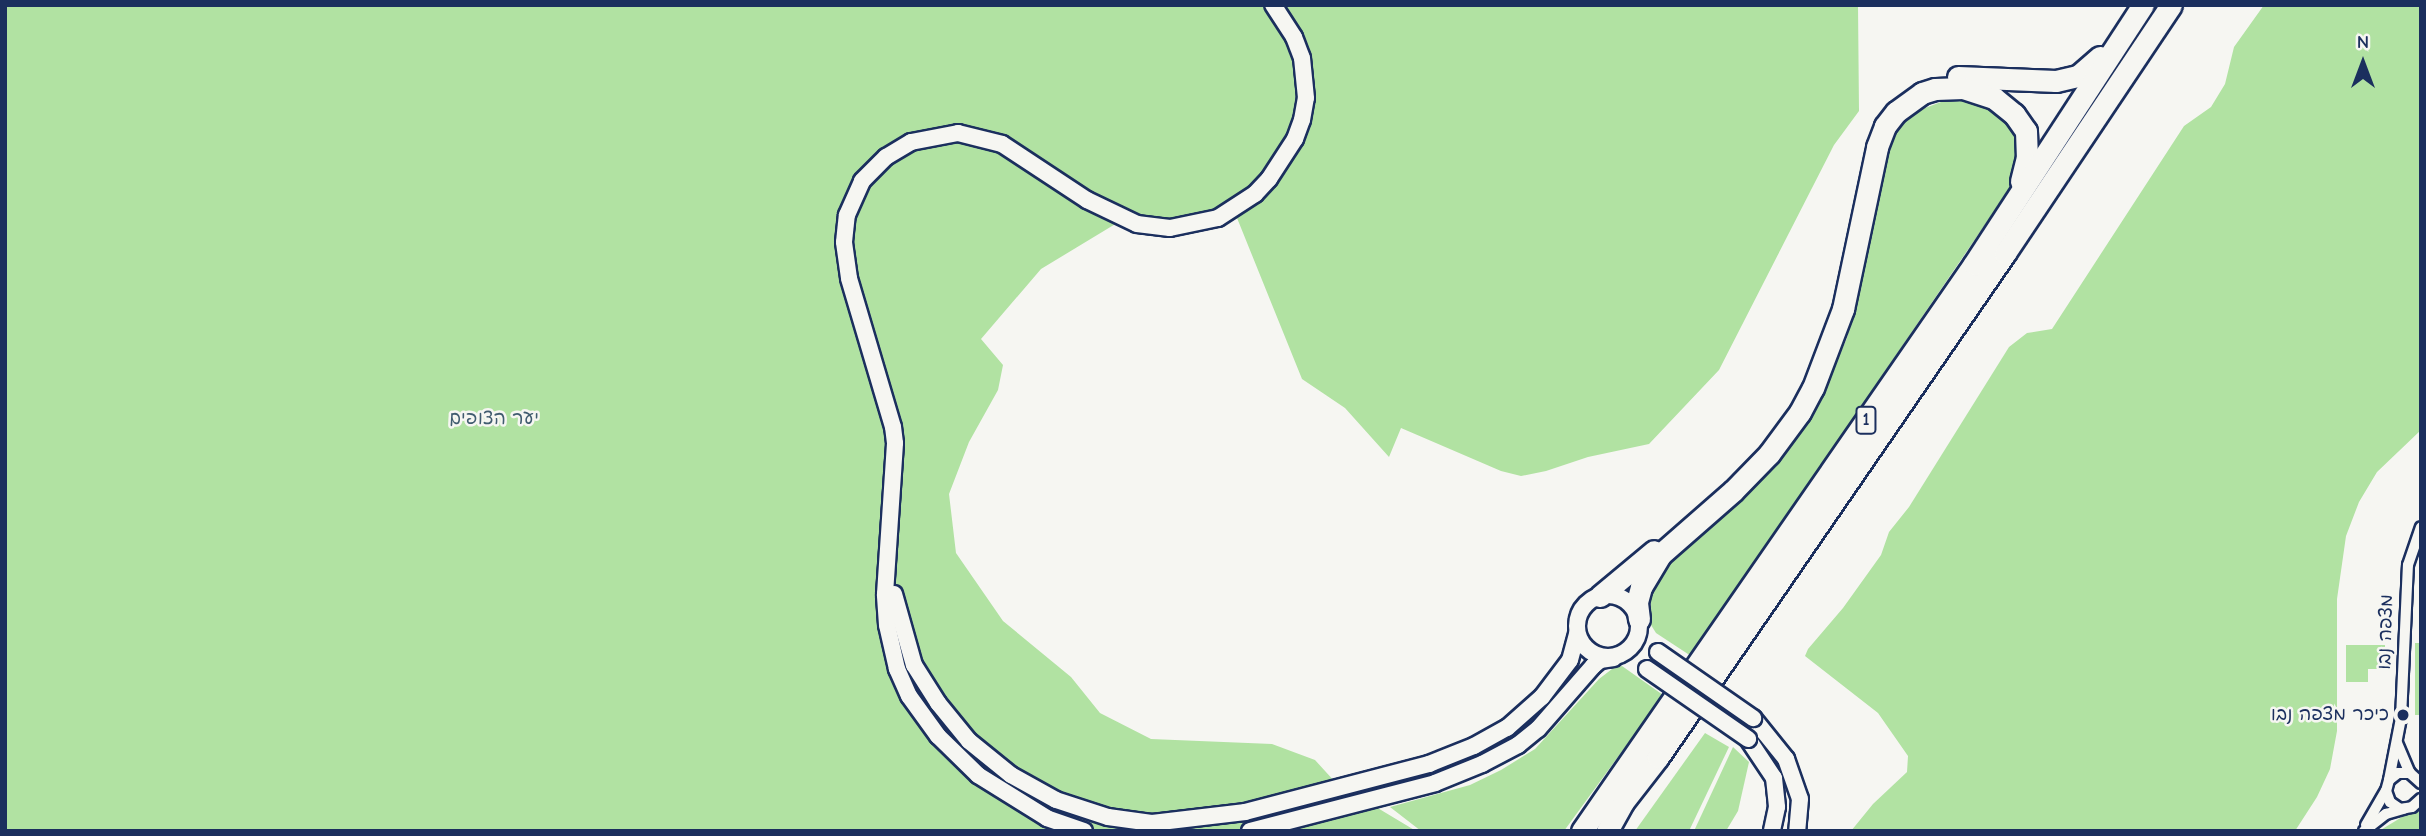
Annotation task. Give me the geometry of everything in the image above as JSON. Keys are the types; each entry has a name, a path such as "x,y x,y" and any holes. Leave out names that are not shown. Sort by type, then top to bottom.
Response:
{"highway":[{"name":"1","path":"1607,831 1623,802 1658,757 1997,265 2171,5"},
{"name":"1","path":"1582,831 1974,264 2139,12"},
{"path":"1856,243 1867,139 1880,112 1896,94 1917,82 1937,77 2043,82 2078,76 2089,69 2139,12"},
{"path":"1639,625 1637,601 1645,575 1675,540 1769,454 1800,412 1835,336 1877,147 1885,126 1896,112 1922,93 1963,88 1994,98 2021,122 2028,142 2026,167 2020,185 1974,264"},
{"path":"1600,596 1662,544 1704,516"}],"street":[{"path":"1084,831 1047,818 978,775 947,745 909,696 897,669 887,625 886,594 896,456 893,427 845,260 847,215 862,181 886,157 911,142 942,134 966,134 1002,144 1087,200 1129,221 1170,228 1219,218 1246,201 1269,179 1295,139 1301,120 1306,98 1301,58 1294,37 1273,5"},
{"name":"מצפה נבו","path":"2363,831 2387,786 2401,718 2404,594 2408,565 2421,527"},
{"path":"891,543 895,605 914,665 938,703 968,741 1010,775 1056,800 1080,809 1130,821 1171,823 1245,812 1429,764 1474,746 1507,728 1542,697 1570,660 1579,614 1584,606 1600,596 1620,597 1635,610 1639,625 1658,652 1753,718 1786,759 1800,799 1797,831"},
{"path":"1250,831 1435,783 1482,764 1518,745 1538,729 1593,666 1600,660 1617,657 1633,646 1639,625"},
{"path":"1577,633 1581,642 1595,655 1617,657 1647,669 1748,739 1774,778 1777,807 1772,831"},
{"path":"2396,740 2417,777"},
{"path":"2406,809 2394,806 2387,786 2398,773 2417,777"},
{"name":"מצפה נבו","path":"2363,831 2386,814 2406,809 2420,801"}],"green space":[{"name":"יער הצופים","path":"5,5 1858,5 1859,111 1834,145 1719,370 1649,444 1588,457 1546,471 1521,476 1501,471 1401,428 1389,457 1345,408 1302,379 1235,213 1117,223 1041,269 981,339 1003,365 998,390 969,442 949,494 956,553 1003,621 1071,677 1100,713 1151,739 1272,744 1315,760 1336,783 1416,831 5,831"},
{"path":"2264,5 2421,5 2421,430 2377,472 2359,502 2346,536 2337,599 2337,731 2330,769 2317,797 2295,831 1851,831 1873,804 1907,772 1908,756 1878,713 1805,656 1808,649 1843,608 1881,555 1889,532 1909,507 2009,347 2027,333 2052,329 2184,126 2211,107 2225,84 2234,47"},
{"path":"1941,102 1979,104 1994,112 2013,132 2020,148 2016,179 1691,656 1656,633 1651,625 1651,596 1657,579 1669,563 1745,497 1813,414 1847,338 1888,146 1895,130 1912,113"},
{"path":"2415,643 2421,643 2421,715 2415,715"},
{"path":"2346,645 2385,645 2385,669 2368,669 2368,682 2346,682"},
{"path":"1622,666 1663,695 1564,831 1421,831 1390,807 1470,785 1501,770 1535,749 1599,679 1612,669"},
{"path":"1705,733 1729,747 1689,831 1635,831"},
{"path":"1733,747 1749,762 1738,811 1726,831 1694,831"},
{"path":"2421,811 2421,831 2379,831 2402,817"}],"place":[{"name":"כיכר מצפה נבו","path":"2403,715"}]}
